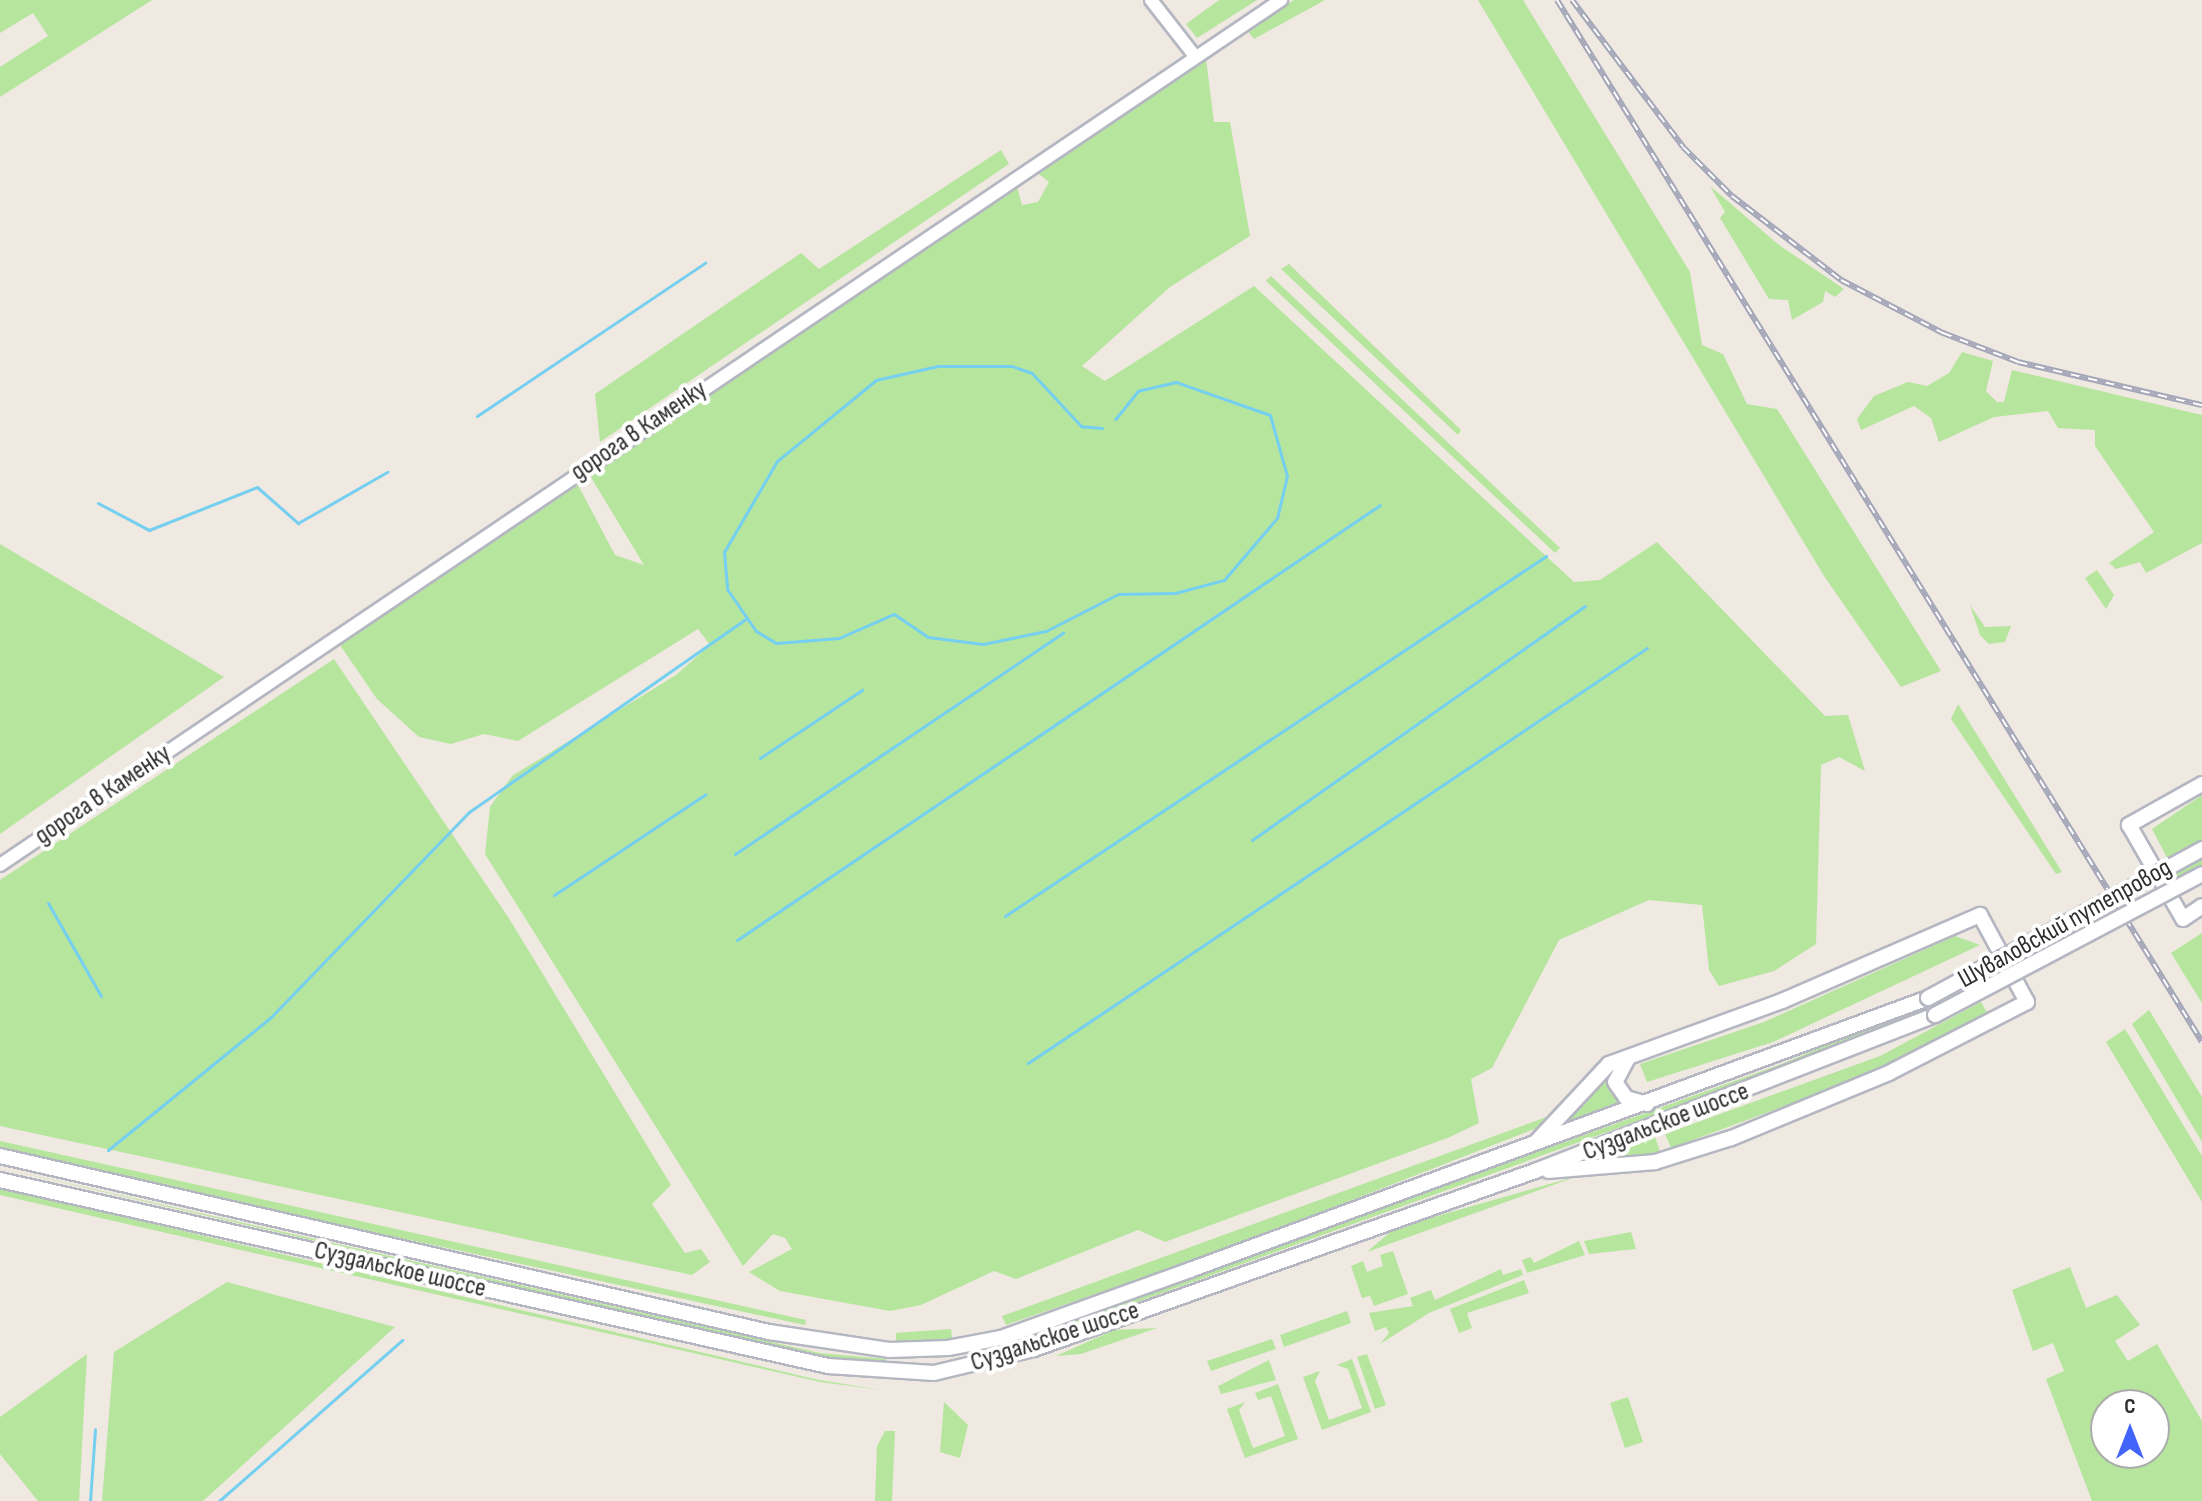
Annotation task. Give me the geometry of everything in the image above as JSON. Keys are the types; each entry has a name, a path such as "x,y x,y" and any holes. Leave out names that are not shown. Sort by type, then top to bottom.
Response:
{"main road":[{"path":"2202,784 2129,825 2183,919 2202,906"},
{"name":"Шуваловский путепровод","path":"1928,998 2202,849"},
{"name":"Шуваловский путепровод","path":"1935,1015 2202,874"},
{"path":"1533,1145 1595,1073 1632,1055 1782,1001 1980,915 2027,1002 1889,1073 1717,1143 1645,1164 1535,1171"},
{"name":"Суздальское шоссе","path":"0,1156 726,1323 889,1350 1001,1338 1648,1104 1928,998"},
{"name":"Суздальское шоссе","path":"0,1180 828,1366 914,1374 1034,1349 1535,1171 1935,1015"},
{"path":"1632,1055 1615,1082 1626,1098 1648,1104"}],"street":[{"path":"1151,0 1194,55"},
{"name":"дорога в Каменку","path":"0,865 1194,55 1281,0"}],"green space":[{"path":"0,0 152,0 0,97 0,67 48,36 33,13 0,33"},
{"path":"1219,0 1257,0 1197,38 1186,24"},
{"path":"1294,0 1325,0 1254,39 1247,30"},
{"path":"1478,0 1523,0 1690,272 1702,345 1723,354 1747,404 1777,409 1941,671 1901,687 1824,576"},
{"path":"1206,59 1214,122 1230,122 1250,236 1170,287 1082,366 1105,381 1254,286 1574,582 1600,580 1657,542 1825,716 1848,715 1865,771 1839,757 1821,765 1816,944 1774,971 1719,986 1709,970 1702,905 1649,900 1559,940 1492,1068 1471,1079 1479,1123 1450,1137 1165,1242 1138,1230 1016,1279 994,1271 921,1305 890,1311 780,1291 749,1272 792,1249 785,1238 773,1234 743,1266 485,854 490,807 512,776 676,675 710,645 698,629 518,741 484,734 451,744 419,737 377,699 340,645 578,485 615,555 644,565 589,474 1016,183 1022,205 1038,202 1049,182 1035,171"},
{"path":"1001,150 1009,164 600,442 595,394 801,253 819,269"},
{"path":"1710,186 1779,245 1844,289 1835,297 1825,291 1823,302 1792,320 1788,300 1769,299 1720,218 1725,212"},
{"path":"1289,264 1461,430 1458,435 1281,269"},
{"path":"1271,276 1560,548 1555,553 1266,281"},
{"path":"1962,352 1993,361 1986,391 1997,402 2004,402 2012,370 2202,415 2202,543 2146,573 2140,562 2116,569 2109,563 2154,532 2095,446 2095,430 2058,428 2048,411 1994,417 1939,442 1931,418 1914,406 1861,430 1857,419 1874,396 1908,382 1927,386 1949,373"},
{"path":"0,544 224,677 0,834"},
{"path":"2097,570 2114,595 2106,609 2085,578"},
{"path":"1970,605 1985,627 2011,626 2005,642 1989,644 1980,635"},
{"path":"334,659 510,920 671,1185 652,1204 685,1253 701,1249 710,1262 692,1275 0,1126 0,880"},
{"path":"1958,704 2062,872 2056,874 1951,719"},
{"path":"2202,795 2202,883 2185,892 2152,829"},
{"path":"2202,933 2202,1003 2171,953"},
{"path":"1955,936 1980,945 1773,1042 1647,1082 1640,1064 1764,1022"},
{"path":"1981,1002 1986,1011 2002,1010 1888,1068 1671,1148 1665,1134 1880,1056"},
{"path":"1927,1003 1891,1024 1787,1067 999,1352 964,1359 1784,1063"},
{"path":"2149,1010 2202,1097 2202,1142 2132,1024"},
{"path":"2125,1029 2202,1156 2202,1202 2106,1042"},
{"path":"1609,1072 1622,1103 1562,1123"},
{"path":"1549,1116 1537,1128 1224,1250 1006,1325 1002,1316"},
{"path":"1655,1137 1661,1154 1583,1163"},
{"path":"0,1141 806,1320 805,1325 0,1152"},
{"path":"0,1168 820,1353 886,1359 886,1365 822,1358"},
{"path":"1578,1176 1367,1252 1395,1228"},
{"path":"0,1188 819,1380 882,1390 820,1382 0,1195"},
{"path":"1631,1232 1636,1249 1589,1254 1584,1241"},
{"path":"1579,1241 1585,1255 1527,1273 1522,1260 1531,1257 1534,1263"},
{"path":"1393,1251 1408,1294 1374,1306 1370,1296 1362,1298 1351,1266 1363,1261 1367,1272 1383,1266 1380,1255"},
{"path":"2070,1267 2086,1308 2117,1295 2140,1325 2115,1341 2128,1361 2157,1344 2202,1421 2202,1501 2092,1501 2046,1379 2064,1371 2053,1343 2033,1351 2012,1290"},
{"path":"1501,1269 1503,1275 1521,1269 1523,1275 1429,1313 1380,1344 1389,1333 1386,1327 1375,1331 1369,1313 1413,1306 1410,1298 1431,1290 1435,1300"},
{"path":"1524,1280 1529,1293 1467,1313 1472,1328 1459,1333 1450,1309"},
{"path":"227,1282 395,1327 203,1501 102,1501 114,1352"},
{"path":"1347,1311 1351,1323 1284,1347 1280,1335"},
{"path":"1157,1328 1081,1354 1056,1356 1114,1330"},
{"path":"951,1329 952,1339 896,1341 896,1333"},
{"path":"1272,1339 1276,1349 1211,1371 1207,1361"},
{"path":"87,1354 79,1501 38,1501 0,1454 0,1417"},
{"path":"1367,1354 1386,1405 1375,1409 1357,1357"},
{"path":"1352,1359 1371,1412 1322,1430 1303,1377 1320,1371 1315,1381 1329,1420 1362,1408 1348,1369 1337,1365"},
{"path":"1269,1360 1276,1380 1221,1394 1218,1386"},
{"path":"1278,1384 1298,1439 1245,1458 1227,1409 1245,1402 1239,1410 1253,1448 1285,1436 1271,1396 1258,1400 1255,1393"},
{"path":"1628,1397 1643,1442 1625,1448 1610,1403"},
{"path":"944,1402 968,1425 960,1458 940,1452"},
{"path":"885,1431 895,1431 892,1501 875,1501 877,1446"}],"waterway":[{"path":"477,416 705,263"},
{"path":"1102,428 1081,426 1032,373 1012,366 938,366 876,380 777,461 724,552 727,589 756,631 776,643 839,638 894,614 928,637 983,644 1046,631 1118,594 1175,593 1224,580 1277,518 1287,476 1270,415 1176,382 1138,391 1115,419"},
{"path":"98,503 149,530 257,487 298,523 387,472"},
{"path":"737,940 1380,505"},
{"path":"1005,916 1546,556"},
{"path":"1252,840 1585,606"},
{"path":"108,1150 271,1017 469,812 747,618"},
{"path":"735,854 1063,633"},
{"path":"1028,1063 1647,648"},
{"path":"760,758 862,690"},
{"path":"554,895 706,794"},
{"path":"48,903 101,996"},
{"path":"219,1501 402,1340"},
{"path":"90,1501 95,1429"}],"railway":[{"path":"1557,0 2202,1042"},
{"path":"1572,0 1683,147 1732,196 1841,280 1943,333 2018,362 2202,405"}]}
